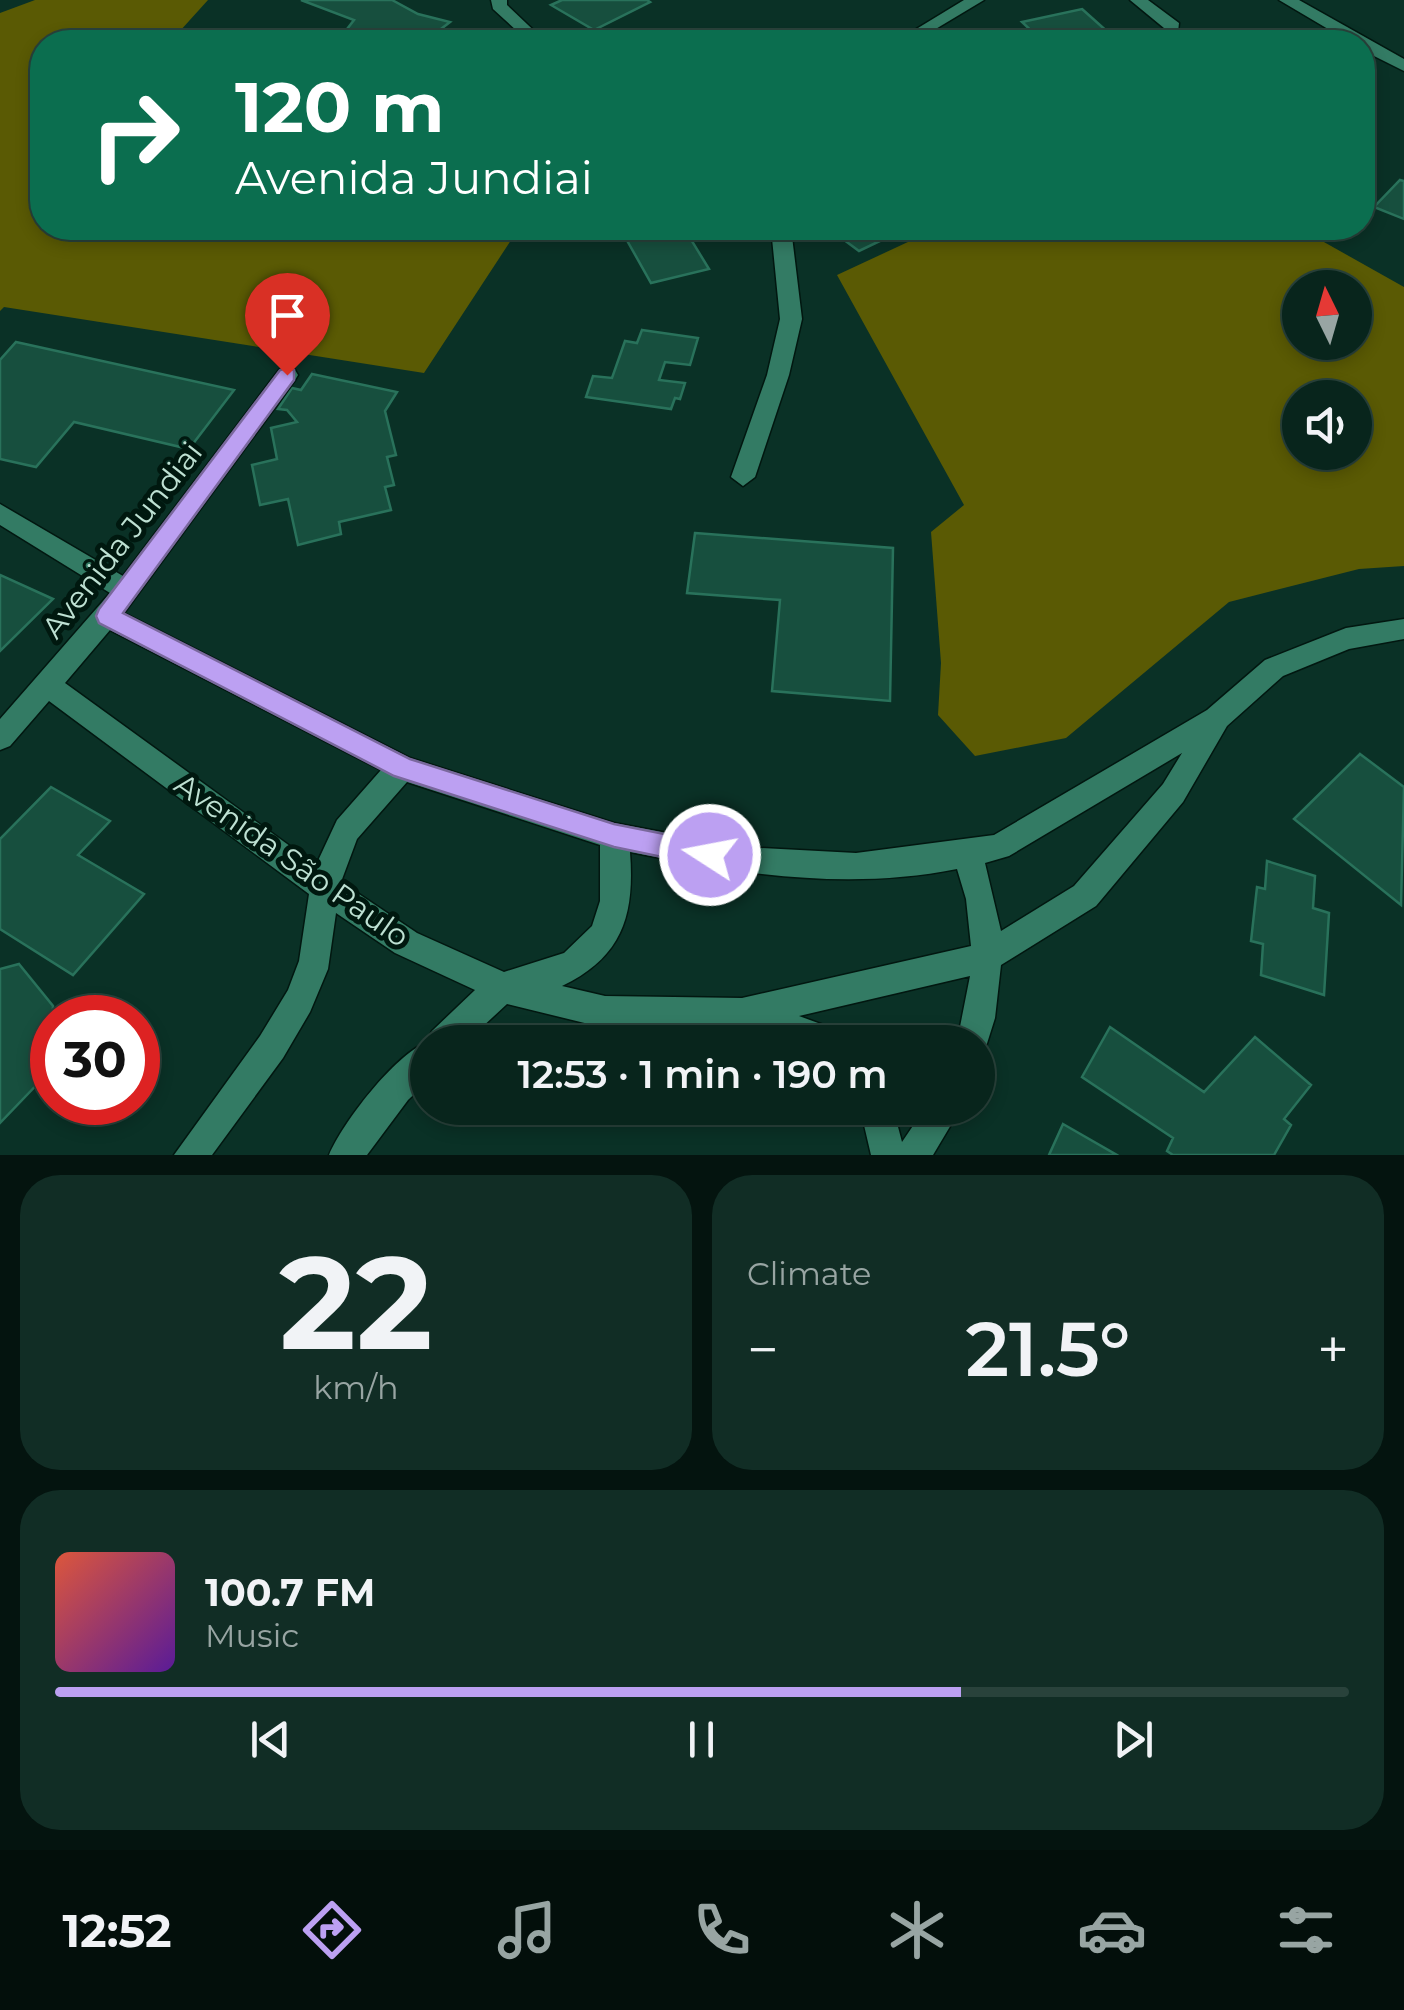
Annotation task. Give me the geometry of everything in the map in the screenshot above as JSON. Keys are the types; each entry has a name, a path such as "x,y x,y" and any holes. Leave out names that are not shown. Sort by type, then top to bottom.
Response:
{"street":[{"path":"500,0 498,6 525,30"},
{"path":"924,30 976,0"},
{"path":"1138,0 1173,27 1171,30"},
{"path":"1287,0 1340,30"},
{"path":"1375,50 1404,66"},
{"path":"744,478 792,318 783,240"},
{"name":"Avenida Jundiai","path":"0,738 107,616 287,375"},
{"path":"0,513 126,591"},
{"name":"Avenida São Paulo","path":"107,616 403,768 614,836 742,861 856,867 999,846 1218,718 1274,668 1346,638 1404,628"},
{"name":"Avenida São Paulo","path":"49,686 324,888 406,943 502,987 605,1012 742,1014 986,957 1085,896 1173,793 1218,718"},
{"path":"192,1155 275,1040 311,974 324,888 339,842 358,810 403,768"},
{"path":"462,1025 502,987 548,977 595,950 609,932 616,898 614,836"},
{"path":"966,852 987,916 983,1003 977,1025"},
{"path":"742,1014 776,1025"},
{"path":"346,1155 410,1075"},
{"path":"881,1125 888,1155"},
{"path":"913,1155 933,1125"}],"shaded area":[{"path":"35,0 208,0 181,30 30,30 30,240 511,240 424,373 4,307 0,311 0,13"},
{"path":"912,240 1320,240 1404,287 1404,566 1359,569 1229,602 1066,738 975,756 938,715 941,663 931,532 964,505 837,275"}],"building":[{"path":"301,0 392,0 418,14 450,22 440,30 346,30 354,20"},
{"path":"562,0 650,2 594,30 551,5"},
{"path":"1082,9 1106,30 1030,30 1022,22"},
{"path":"1400,180 1404,181 1404,219 1375,206"},
{"path":"627,240 691,240 709,269 651,283"},
{"path":"844,240 882,240 859,251"},
{"path":"642,330 698,338 690,365 665,362 659,380 685,383 680,399 675,398 671,409 586,397 593,376 612,378 625,341 637,343"},
{"path":"16,342 234,390 189,449 74,422 36,467 0,459 0,360"},
{"path":"312,374 397,392 385,411 396,455 387,457 394,485 385,487 391,510 339,522 341,534 298,545 288,499 260,505 252,465 277,459 271,428 297,422 287,410 278,409 292,388 301,390"},
{"path":"695,533 893,548 890,701 772,691 780,600 687,593"},
{"path":"0,575 53,599 0,651"},
{"path":"1360,754 1404,787 1401,905 1294,819"},
{"path":"51,787 110,821 78,855 144,894 73,975 0,929 0,839"},
{"path":"1267,861 1315,876 1313,908 1329,913 1324,995 1261,975 1263,944 1251,941 1257,887 1265,889"},
{"path":"19,964 44,995 30,995 30,1092 0,1123 0,969"},
{"path":"1110,1027 1204,1092 1255,1037 1311,1085 1284,1119 1291,1125 1274,1155 1173,1155 1167,1151 1173,1138 1082,1077"},
{"path":"1063,1124 1117,1155 1049,1155"}],"route":[{"path":"287,375 107,616 403,768 614,836 710,855"}]}
